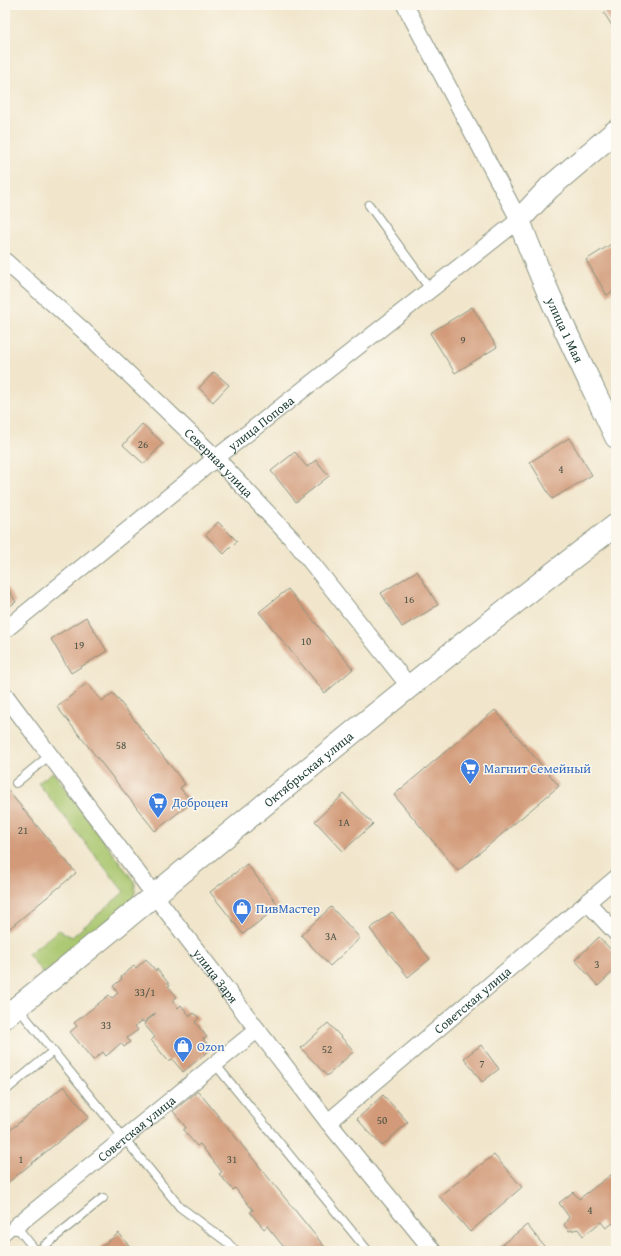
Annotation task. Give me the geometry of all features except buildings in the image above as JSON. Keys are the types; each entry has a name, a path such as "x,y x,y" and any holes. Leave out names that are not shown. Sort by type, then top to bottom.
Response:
{"main road":[{"path":"519,220 549,188 616,131"},
{"name":"улица 1 Мая","path":"519,220 545,287 616,437"},
{"name":"Октябрьская улица","path":"11,1012 155,896 409,686 616,525"}],"street":[{"path":"406,5 519,220"},
{"name":"улица Попова","path":"5,630 216,458 519,220"},
{"name":"Северная улица","path":"5,261 84,331 216,458 296,543 409,686"},
{"name":"улица Заря","path":"5,695 257,1030 328,1122 433,1251"},
{"name":"Советская улица","path":"328,1122 616,878"},
{"path":"587,902 616,933"},
{"name":"Советская улица","path":"11,1231 257,1030"}],"lane":[{"path":"369,205 430,289"},
{"path":"16,783 50,755"},
{"path":"11,1012 53,1051 180,1207 227,1242 234,1251"},
{"path":"5,1090 53,1051"},
{"path":"215,1064 368,1251"},
{"path":"11,1231 37,1251 103,1198"}],"green space":[{"path":"53,772 135,883 135,893 132,900 47,972 42,972 28,954 59,930 72,937 124,892 38,783"}],"place":[{"name":"Магнит Семейный","path":"470,785"},
{"name":"Доброцен","path":"158,819"},
{"name":"ПивМастер","path":"242,925"},
{"name":"Ozon","path":"183,1063"}]}
